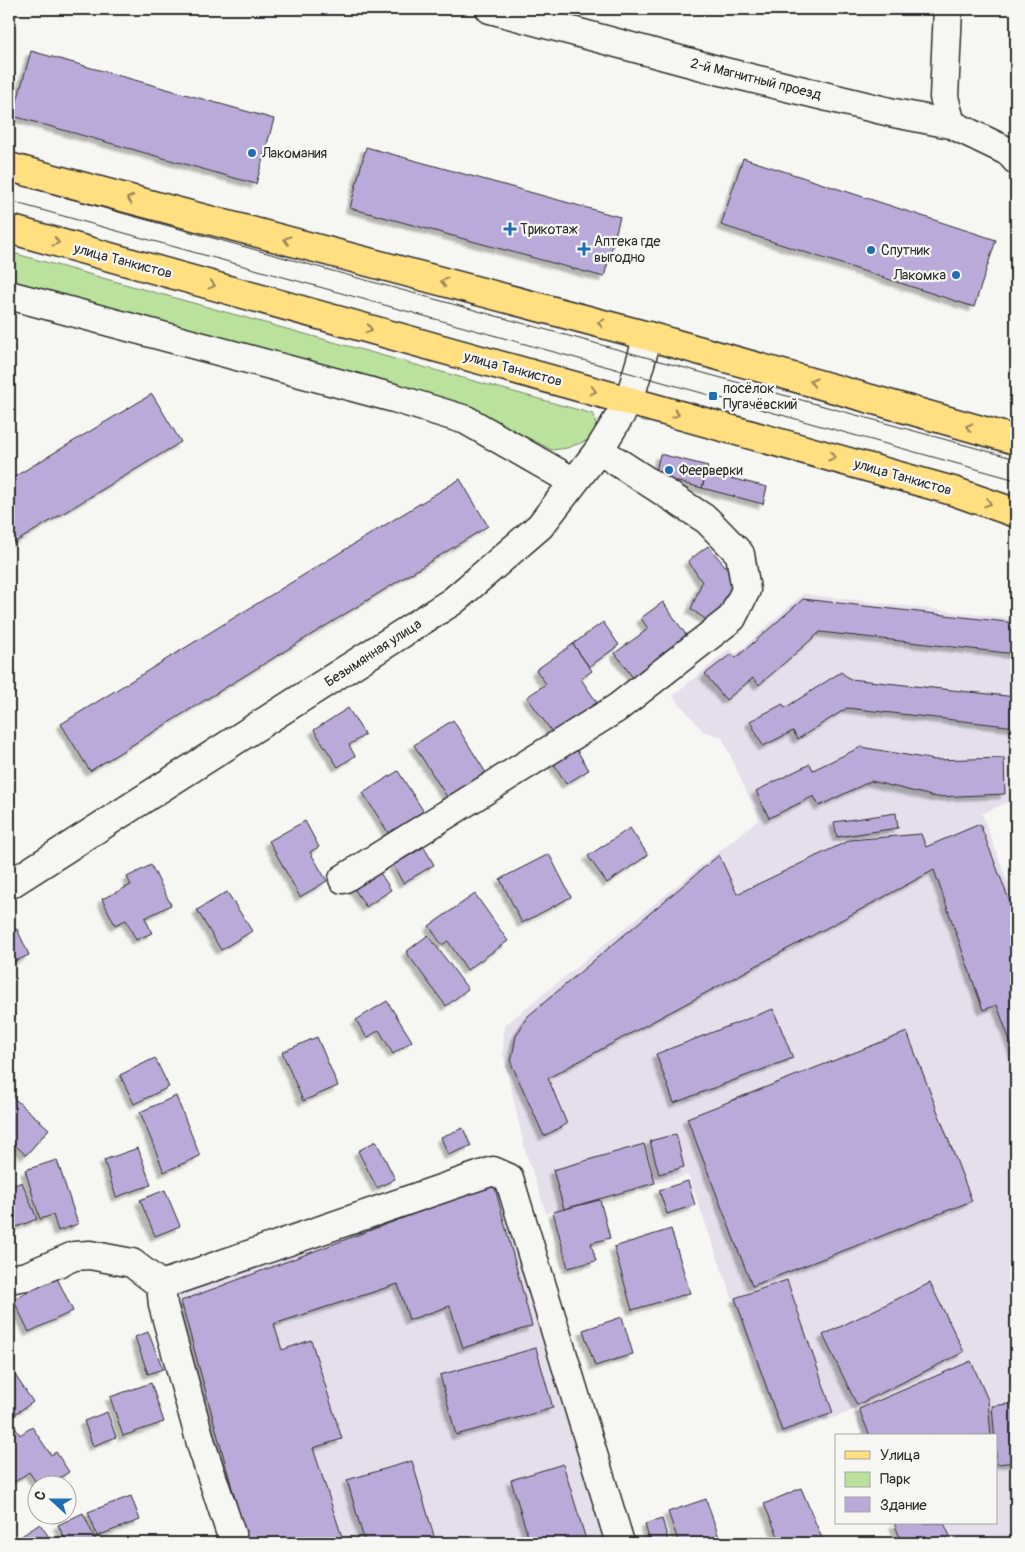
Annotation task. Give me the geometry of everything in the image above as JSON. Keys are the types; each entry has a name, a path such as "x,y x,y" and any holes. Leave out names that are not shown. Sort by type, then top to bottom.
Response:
{"main road":[{"path":"9,167 648,336 1016,440"},
{"name":"улица Танкистов","path":"9,229 953,491 1016,514"}],"street":[{"name":"2-й Магнитный проезд","path":"490,9 721,71 894,113 951,124 1010,152 1016,160"},
{"path":"948,9 944,96 951,124"},
{"path":"9,294 394,398 466,420 574,482"},
{"name":"Безымянная улица","path":"9,885 453,601 540,526 599,450 629,400 648,336"},
{"path":"343,879 617,708 732,618 746,590 740,554 707,520 599,450"},
{"path":"160,1285 494,1171 510,1178 620,1543"},
{"path":"9,1279 27,1276 74,1256 90,1255 132,1263 160,1285 163,1305 200,1437 234,1543"}],"shaded area":[{"path":"803,594 1016,619 1016,798 982,814 1016,904 1016,1543 902,1543 894,1524 998,1524 998,1434 862,1434 854,1410 782,1437 688,1175 546,1213 525,1150 503,1053 504,1026 759,819 722,737 703,731 673,696 729,649 736,654"},
{"path":"499,1182 605,1543 242,1543 173,1299 176,1293"}],"green space":[{"path":"9,252 593,414 597,429 586,441 567,448 552,450 469,408 396,385 9,280"}],"building":[{"path":"31,51 274,119 256,184 13,116"},
{"path":"366,147 620,217 604,277 350,208"},
{"path":"743,158 996,240 974,307 721,225"},
{"path":"152,394 181,442 9,546 9,480"},
{"path":"660,454 708,466 702,488 655,476"},
{"path":"706,472 767,487 763,504 702,488"},
{"path":"460,479 488,526 90,771 61,724"},
{"path":"708,546 732,574 731,589 718,614 708,621 691,609 702,582 688,561"},
{"path":"803,599 1016,623 1016,654 820,632 759,685 753,678 726,700 705,674 731,654 736,658"},
{"path":"663,602 691,642 636,682 615,653 648,629 641,618"},
{"path":"603,622 619,645 589,667 573,644"},
{"path":"573,644 592,671 581,679 600,707 555,736 527,697 546,684 536,670"},
{"path":"841,672 850,679 1016,697 1016,727 847,708 798,739 793,731 763,746 750,721 783,704 785,708"},
{"path":"348,708 365,735 349,745 355,756 338,767 314,730"},
{"path":"453,720 486,773 447,797 414,745"},
{"path":"573,744 589,770 566,784 550,757"},
{"path":"861,747 935,760 1004,758 1005,794 936,797 871,781 819,806 814,796 769,818 756,791 810,764 813,770"},
{"path":"398,771 424,812 389,834 363,793"},
{"path":"896,813 898,828 837,837 834,822"},
{"path":"305,821 319,847 310,852 327,881 300,897 269,841"},
{"path":"980,824 1016,918 1016,1058 997,1005 983,1010 934,870 548,1078 567,1124 544,1136 511,1063 516,1036 527,1017 719,855 737,894 850,840 921,834 926,847"},
{"path":"630,828 648,855 607,883 588,856"},
{"path":"424,847 434,865 403,883 393,865"},
{"path":"549,854 571,897 522,923 500,879"},
{"path":"151,865 171,905 145,918 152,933 136,940 126,920 115,925 102,899 131,885 127,877"},
{"path":"377,868 391,890 366,907 352,885"},
{"path":"227,892 252,931 221,950 197,910"},
{"path":"475,894 508,941 467,970 448,941 442,945 429,926"},
{"path":"17,929 29,955 9,964 9,932"},
{"path":"428,935 468,989 446,1006 406,952"},
{"path":"387,1001 412,1041 393,1054 379,1030 367,1038 356,1020"},
{"path":"773,1009 793,1058 674,1103 656,1054"},
{"path":"907,1032 972,1201 752,1286 687,1118"},
{"path":"317,1037 338,1086 303,1101 282,1052"},
{"path":"155,1058 169,1087 134,1104 120,1075"},
{"path":"9,1094 49,1129 26,1155 9,1140"},
{"path":"176,1096 200,1156 164,1172 140,1112"},
{"path":"463,1128 471,1146 448,1155 441,1137"},
{"path":"676,1134 684,1167 659,1174 650,1141"},
{"path":"376,1141 395,1179 377,1188 358,1151"},
{"path":"644,1144 655,1183 564,1209 553,1170"},
{"path":"138,1148 151,1185 116,1197 104,1160"},
{"path":"57,1160 78,1224 58,1231 53,1215 40,1219 25,1170"},
{"path":"688,1181 695,1205 667,1214 659,1190"},
{"path":"22,1182 37,1219 9,1230 9,1187"},
{"path":"494,1184 532,1326 463,1348 450,1306 409,1320 398,1284 274,1324 282,1350 311,1340 342,1439 313,1448 344,1543 247,1543 181,1301"},
{"path":"165,1190 180,1226 155,1236 140,1200"},
{"path":"600,1200 610,1238 591,1243 596,1261 568,1268 553,1212"},
{"path":"671,1229 690,1293 632,1310 614,1247"},
{"path":"57,1278 73,1311 29,1332 13,1299"},
{"path":"787,1280 833,1413 782,1431 735,1298"},
{"path":"930,1283 964,1352 857,1405 823,1335"},
{"path":"622,1317 633,1354 595,1366 583,1330"},
{"path":"148,1332 163,1369 148,1374 135,1337"},
{"path":"536,1348 553,1408 456,1435 440,1375"},
{"path":"971,1361 988,1400 991,1434 869,1434 859,1409"},
{"path":"9,1366 33,1402 9,1418"},
{"path":"151,1383 164,1422 123,1436 110,1397"},
{"path":"1016,1403 1016,1462 998,1464 998,1434 994,1434 992,1406"},
{"path":"107,1412 116,1437 93,1446 84,1421"},
{"path":"9,1418 20,1435 32,1427 51,1455 56,1452 69,1472 66,1474 30,1474 29,1472 12,1484 9,1479"},
{"path":"412,1461 436,1543 365,1543 347,1480"},
{"path":"563,1464 587,1543 530,1543 511,1480"},
{"path":"801,1488 824,1543 781,1543 764,1504"},
{"path":"131,1496 140,1520 97,1536 88,1512"},
{"path":"706,1499 721,1543 679,1543 668,1512"},
{"path":"83,1513 97,1543 67,1543 58,1525 78,1524 78,1515"},
{"path":"662,1519 669,1543 650,1543 645,1524"},
{"path":"40,1524 53,1543 11,1543"},
{"path":"894,1524 944,1524 953,1543 902,1543"}],"tram line":[{"path":"9,182 1016,459"},
{"path":"9,201 1016,480"}],"place":[{"name":"Лакомания","path":"252,153"},
{"name":"Трикотаж","path":"510,229"},
{"name":"Аптека где выгодно","path":"584,249"},
{"name":"Спутник","path":"871,250"},
{"name":"Лакомка","path":"956,275"},
{"name":"посёлок Пугачёвский","path":"713,396"},
{"name":"Феерверки","path":"669,470"}]}
